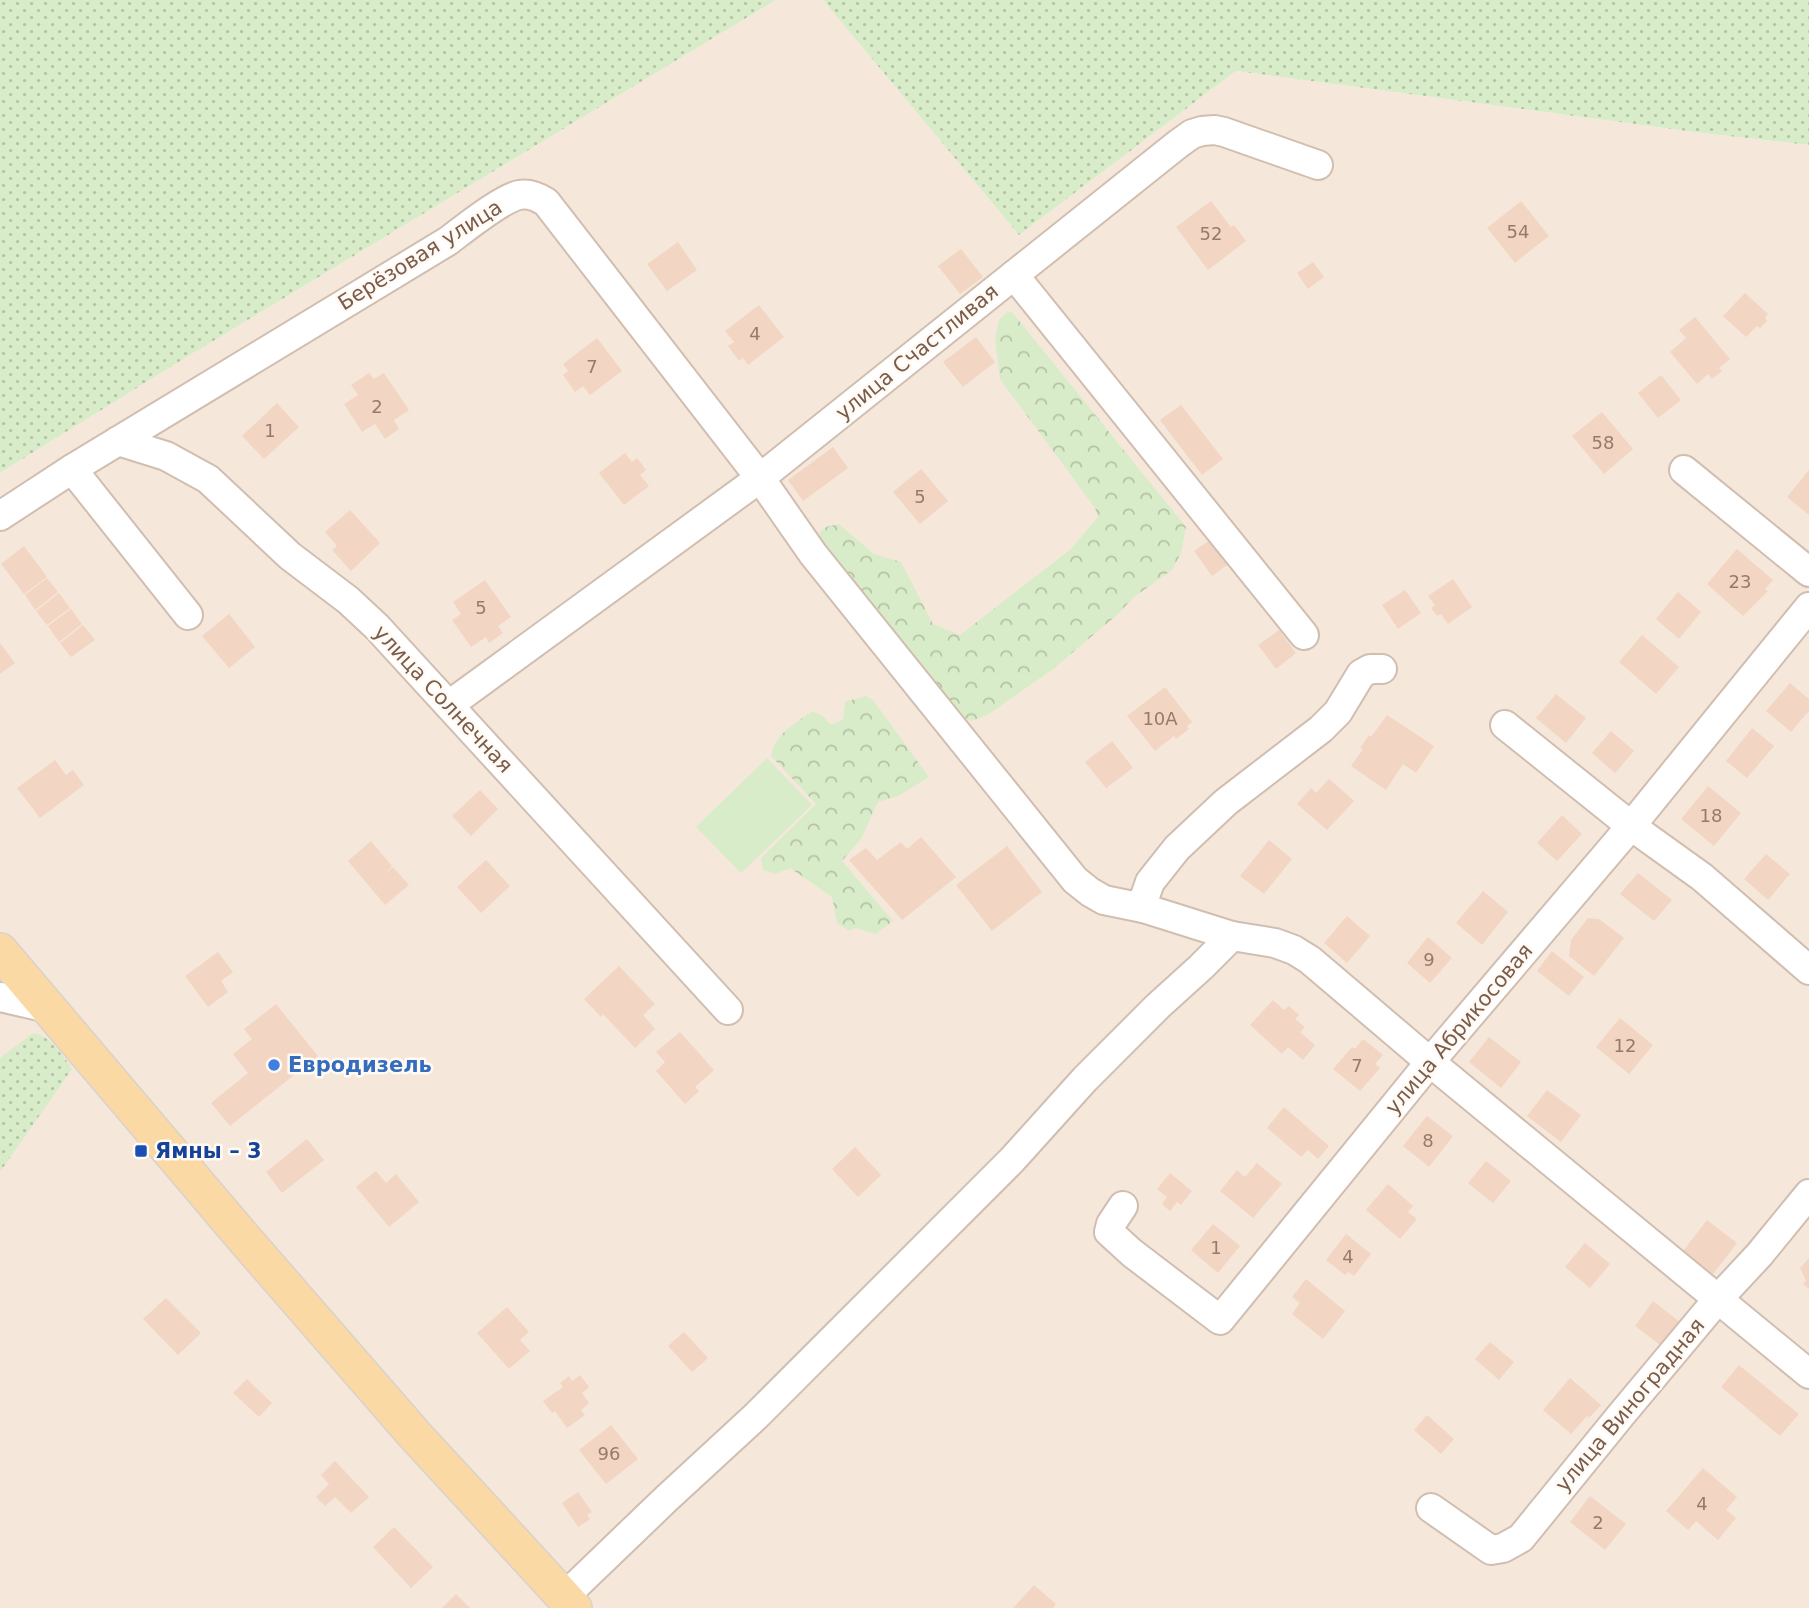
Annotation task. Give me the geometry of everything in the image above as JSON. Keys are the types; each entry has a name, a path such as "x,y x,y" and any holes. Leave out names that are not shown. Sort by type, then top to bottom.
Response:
{"main road":[{"path":"0,951 404,1423 569,1603"}],"street":[{"path":"1014,275 1192,134 1208,130 1224,132 1318,165"},
{"name":"Берёзовая улица","path":"0,516 72,469 448,241 500,204 517,195 529,194 546,202 760,478 813,554 1075,880 1104,900 1143,908 1232,936 1275,943 1310,960 1809,1374"},
{"name":"улица Счастливая","path":"449,705 760,478 1014,275 1304,635"},
{"name":"улица Солнечная","path":"118,441 166,456 208,479 290,556 348,600 377,627 728,1010"},
{"path":"72,469 188,615"},
{"path":"1684,470 1809,572"},
{"name":"улица Абрикосовая","path":"1123,1206 1109,1232 1220,1320 1430,1062 1631,826 1809,607"},
{"path":"1143,908 1150,882 1177,848 1226,802 1332,719 1361,674 1370,669 1382,669"},
{"path":"1505,725 1631,826 1702,877 1809,970"},
{"path":"569,1603 666,1499 756,1416 1012,1160 1112,1051 1232,936"},
{"path":"0,997 48,1008"},
{"name":"улица Виноградная","path":"1431,1508 1488,1549 1495,1550 1521,1538 1718,1299 1759,1255 1809,1194"}],"shaded area":[{"path":"776,0 823,0 1019,235 1236,71 1809,145 1809,1608 0,1608 0,473"}],"green space":[{"path":"0,0 776,0 0,473"},
{"path":"823,0 1809,0 1809,145 1236,71 1019,235"},
{"path":"1012,312 1186,527 1181,553 1172,570 1134,597 1117,615 1053,669 989,714 972,721 958,715 823,547 819,533 826,527 839,524 874,554 901,562 933,624 960,635 1071,549 1098,517 1095,508 1000,379 995,338 999,320 1006,313"},
{"path":"865,696 873,700 929,777 898,796 878,802 861,839 842,861 893,921 876,934 855,928 849,931 837,923 832,897 790,868 775,874 763,870 761,858 816,804 771,756 776,742 786,730 812,711 830,724 837,723 843,719 845,702"},
{"path":"767,758 812,805 741,873 696,827"},
{"path":"33,1033 50,1042 72,1069 0,1172 0,1058"}],"building":[{"path":"1211,201 1246,241 1208,270 1176,227"},
{"path":"1521,201 1549,236 1515,263 1487,228"},
{"path":"678,242 697,270 667,291 647,264"},
{"path":"961,249 983,277 960,294 938,266"},
{"path":"1313,262 1324,277 1308,289 1297,273"},
{"path":"1745,293 1768,314 1765,318 1767,321 1746,337 1723,316"},
{"path":"759,305 784,337 748,365 743,358 739,361 728,346 734,342 725,331"},
{"path":"1695,317 1730,359 1719,368 1722,371 1712,379 1708,374 1697,384 1670,352 1686,338 1679,330"},
{"path":"976,337 995,362 963,387 943,362"},
{"path":"597,338 622,371 590,395 583,386 575,392 563,375 568,371 563,364"},
{"path":"369,373 374,379 384,373 409,410 394,420 399,429 385,439 375,424 362,432 344,404 358,395 351,385"},
{"path":"1661,375 1681,400 1658,418 1638,393"},
{"path":"277,403 299,427 264,459 242,436"},
{"path":"1181,405 1223,459 1202,475 1160,420"},
{"path":"1602,412 1633,449 1604,474 1572,436"},
{"path":"833,447 848,468 803,501 788,480"},
{"path":"625,453 632,462 637,458 646,470 640,475 649,486 624,505 599,473"},
{"path":"921,469 948,501 920,524 893,492"},
{"path":"1809,470 1809,515 1787,497"},
{"path":"350,510 380,543 351,571 332,550 337,546 325,532"},
{"path":"1213,538 1230,563 1212,576 1194,551"},
{"path":"24,546 47,577 24,594 1,564"},
{"path":"1737,549 1773,580 1765,589 1768,591 1743,616 1707,584"},
{"path":"47,578 58,592 35,610 25,595"},
{"path":"1453,579 1472,607 1448,624 1441,614 1437,616 1431,608 1435,605 1428,596"},
{"path":"485,580 511,617 498,626 503,633 489,643 486,637 471,647 452,620 461,614 453,602"},
{"path":"1405,590 1421,613 1398,629 1382,605"},
{"path":"1678,592 1701,612 1679,639 1656,619"},
{"path":"59,593 70,608 47,625 36,611"},
{"path":"71,609 82,624 59,642 48,626"},
{"path":"229,614 255,647 229,668 202,636"},
{"path":"83,625 95,640 71,657 60,643"},
{"path":"1279,630 1296,653 1276,669 1258,645"},
{"path":"1642,635 1679,667 1656,694 1619,662"},
{"path":"0,643 15,663 0,674"},
{"path":"1790,683 1809,699 1809,711 1791,732 1766,711"},
{"path":"1165,687 1192,722 1187,726 1189,729 1176,739 1174,736 1155,751 1127,716"},
{"path":"1556,694 1586,718 1566,743 1536,718"},
{"path":"1387,715 1434,746 1416,773 1403,764 1386,790 1351,766 1369,735 1371,737"},
{"path":"1752,728 1774,746 1747,778 1726,761"},
{"path":"1611,731 1634,751 1615,773 1592,753"},
{"path":"1112,741 1133,768 1106,788 1085,762"},
{"path":"55,760 66,775 73,770 84,785 40,818 17,788"},
{"path":"1329,779 1354,801 1327,830 1297,804 1311,788 1316,793"},
{"path":"1708,786 1741,813 1714,846 1681,819"},
{"path":"480,790 498,809 471,836 452,816"},
{"path":"1562,815 1582,834 1557,861 1537,843"},
{"path":"921,837 956,877 902,920 849,860 866,848 877,860 901,842 907,849"},
{"path":"1269,840 1292,859 1264,894 1240,876"},
{"path":"371,841 392,866 386,873 393,867 409,885 385,905 348,861"},
{"path":"1007,846 1042,892 992,931 956,885"},
{"path":"1766,854 1790,874 1768,900 1744,879"},
{"path":"486,860 510,886 481,913 457,887"},
{"path":"1638,873 1672,900 1654,921 1620,894"},
{"path":"1483,891 1508,912 1482,945 1456,923"},
{"path":"1347,916 1370,936 1347,963 1324,943"},
{"path":"1588,918 1599,919 1624,938 1594,976 1569,956 1571,940"},
{"path":"1428,937 1452,958 1430,983 1407,963"},
{"path":"1552,951 1584,977 1569,996 1537,971"},
{"path":"218,952 233,972 221,981 228,992 208,1007 185,976"},
{"path":"619,966 655,1004 643,1015 655,1029 635,1048 603,1014 601,1017 584,999"},
{"path":"1273,1000 1284,1010 1289,1006 1299,1015 1295,1019 1305,1027 1300,1032 1315,1045 1303,1060 1288,1047 1282,1054 1250,1025"},
{"name":"Евродизель","path":"276,1004 318,1056 230,1126 211,1103 248,1073 233,1054 252,1039 244,1029"},
{"path":"1620,1018 1653,1045 1629,1074 1596,1047"},
{"path":"680,1032 714,1070 695,1087 699,1091 685,1104 656,1071 665,1062 656,1052"},
{"path":"1489,1037 1521,1062 1501,1088 1469,1062"},
{"path":"1363,1039 1383,1055 1375,1064 1380,1068 1360,1091 1333,1069 1352,1047 1355,1049"},
{"path":"1547,1090 1581,1115 1561,1142 1527,1116"},
{"path":"1284,1107 1329,1146 1318,1159 1308,1150 1301,1157 1267,1128"},
{"path":"1427,1116 1453,1136 1429,1167 1403,1146"},
{"path":"307,1139 324,1160 282,1193 266,1172"},
{"path":"855,1147 881,1175 858,1197 832,1169"},
{"path":"1486,1161 1511,1181 1493,1203 1468,1183"},
{"path":"1257,1163 1282,1184 1253,1218 1220,1191 1237,1170 1245,1177"},
{"path":"376,1171 386,1183 396,1174 419,1202 389,1227 356,1187"},
{"path":"1170,1173 1192,1191 1181,1205 1177,1202 1170,1211 1162,1204 1167,1197 1157,1189"},
{"path":"1388,1184 1413,1206 1408,1212 1417,1219 1400,1239 1366,1210"},
{"path":"1707,1220 1737,1243 1713,1274 1683,1251"},
{"path":"1213,1224 1240,1246 1218,1273 1191,1250"},
{"path":"1346,1234 1371,1254 1354,1276 1348,1272 1345,1275 1326,1260"},
{"path":"1585,1243 1610,1264 1590,1288 1565,1267"},
{"path":"1809,1258 1809,1289 1803,1284 1806,1281 1800,1268"},
{"path":"1306,1279 1345,1311 1323,1339 1292,1314 1300,1303 1292,1297"},
{"path":"166,1298 201,1333 178,1355 143,1319"},
{"path":"1653,1301 1681,1323 1663,1347 1635,1326"},
{"path":"507,1307 529,1332 520,1340 530,1351 509,1369 477,1333"},
{"path":"684,1332 708,1358 692,1372 668,1346"},
{"path":"1490,1342 1514,1362 1499,1380 1475,1359"},
{"path":"1739,1365 1799,1414 1780,1436 1721,1387"},
{"path":"580,1375 589,1387 582,1393 589,1403 581,1410 585,1415 567,1428 555,1411 552,1413 543,1401 563,1387 560,1383 569,1376 572,1381"},
{"path":"1570,1378 1601,1405 1571,1434 1543,1410"},
{"path":"247,1379 272,1403 259,1417 233,1393"},
{"path":"1427,1415 1454,1439 1441,1454 1414,1430"},
{"path":"611,1425 638,1459 606,1484 579,1450"},
{"path":"335,1461 369,1497 351,1513 335,1497 325,1506 316,1497 329,1484 321,1475"},
{"path":"1703,1468 1737,1497 1726,1510 1736,1518 1718,1540 1696,1521 1688,1530 1666,1511"},
{"path":"578,1492 592,1512 587,1515 590,1519 578,1527 562,1503"},
{"path":"1590,1496 1626,1524 1605,1550 1570,1522"},
{"path":"394,1527 433,1567 411,1588 373,1547"},
{"path":"1034,1585 1056,1604 1053,1608 1013,1608"},
{"path":"456,1594 470,1608 442,1608"}],"place":[{"name":"Евродизель","path":"274,1065"},
{"name":"Ямны – 3","path":"141,1151"}]}
